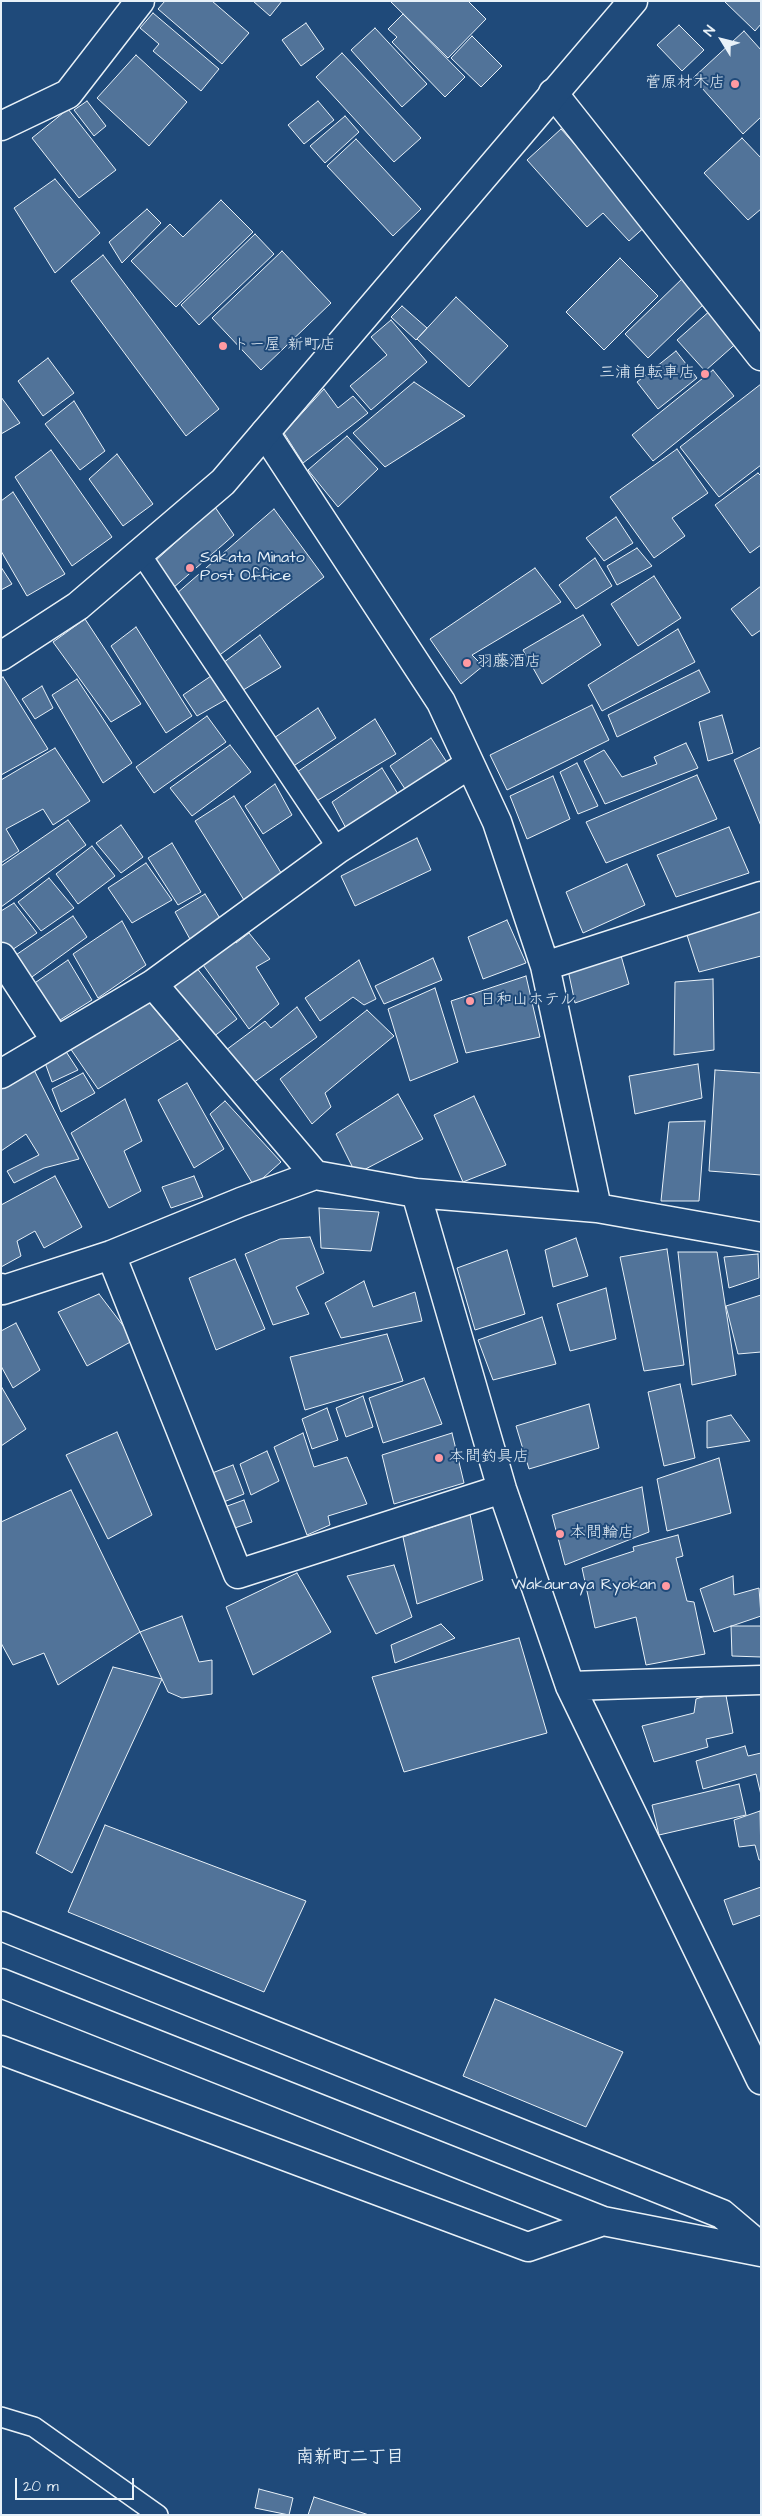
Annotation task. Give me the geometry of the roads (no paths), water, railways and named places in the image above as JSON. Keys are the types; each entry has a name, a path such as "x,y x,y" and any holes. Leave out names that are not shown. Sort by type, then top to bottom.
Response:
{"street":[{"path":"1,126 68,94 140,1"},
{"path":"1,656 78,606 223,482 633,1"},
{"path":"553,93 761,356"},
{"path":"265,433 441,702 496,822 545,966 597,1208"},
{"path":"1,1074 153,984 338,849 470,764"},
{"path":"545,966 761,896"},
{"path":"1,958 56,1041"},
{"path":"153,984 315,1175"},
{"path":"1,1288 3,1290 111,1255 241,1202 315,1175 416,1192 597,1208 761,1237"},
{"path":"416,1192 502,1489 570,1686 761,2080"},
{"path":"111,1255 238,1574 502,1489"},
{"path":"570,1686 761,1680"},
{"path":"1,1926 722,2214 761,2247"},
{"path":"1,1983 603,2221 761,2252"},
{"path":"1,2050 528,2247 603,2221"}],"lane":[{"path":"140,553 338,849"},
{"path":"1,2417 34,2427 158,2515"}],"place":[{"name":"菅原材木店","path":"735,84"},
{"name":"トー屋 新町店","path":"223,346"},
{"name":"三浦自転車店","path":"705,374"},
{"name":"Sakata Minato Post Office","path":"190,568"},
{"name":"羽藤酒店","path":"467,663"},
{"name":"日和山ホテル","path":"470,1001"},
{"name":"本間釣具店","path":"439,1458"},
{"name":"本間輪店","path":"560,1534"},
{"name":"Wakauraya Ryokan","path":"666,1586"}],"district":[{"name":"南新町二丁目","path":"350,2458"}]}
